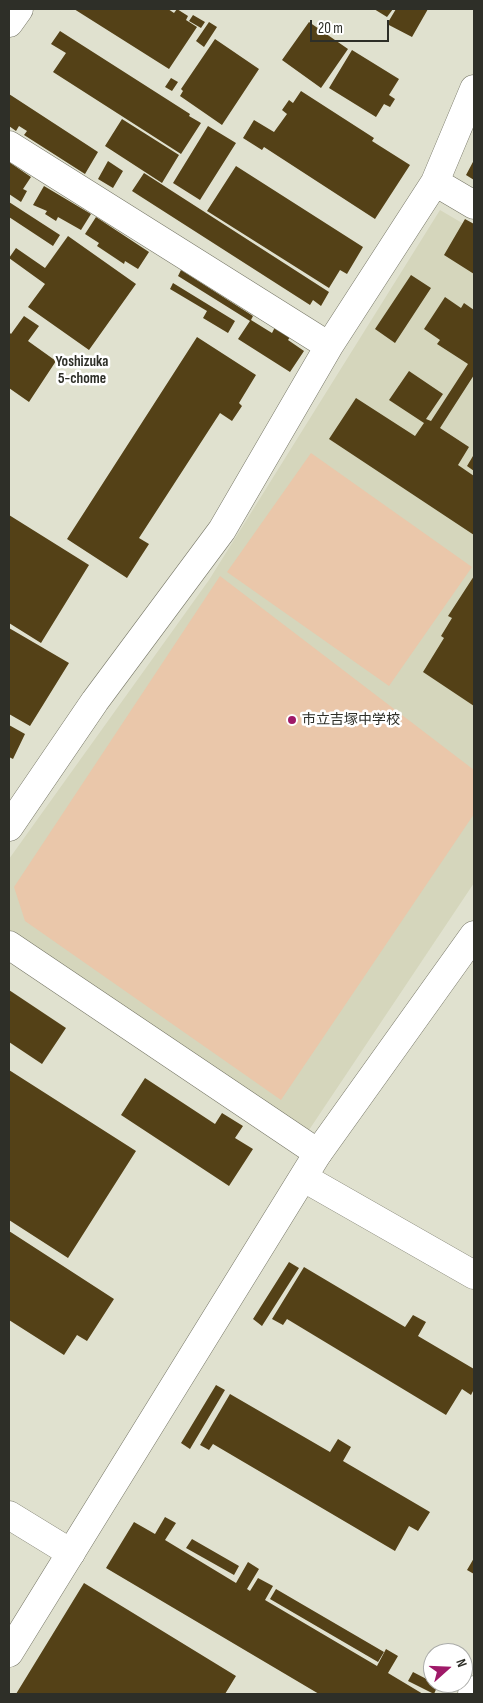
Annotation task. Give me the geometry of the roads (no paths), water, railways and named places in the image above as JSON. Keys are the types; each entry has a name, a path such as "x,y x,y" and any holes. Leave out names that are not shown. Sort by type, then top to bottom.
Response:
{"street":[{"path":"9,23 19,9"},
{"path":"9,827 95,701 222,530 329,346 435,182 474,89"},
{"path":"9,145 329,346"},
{"path":"435,182 474,204"},
{"path":"9,1653 318,1153 474,935"},
{"path":"9,945 318,1153"},
{"path":"304,1178 474,1275"},
{"path":"9,1515 71,1553"},
{"path":"472,1694 474,1690"}],"place":[{"name":"市立吉塚中学校","path":"292,720"}],"district":[{"name":"Yoshizuka 5-chome","path":"82,370"}]}
